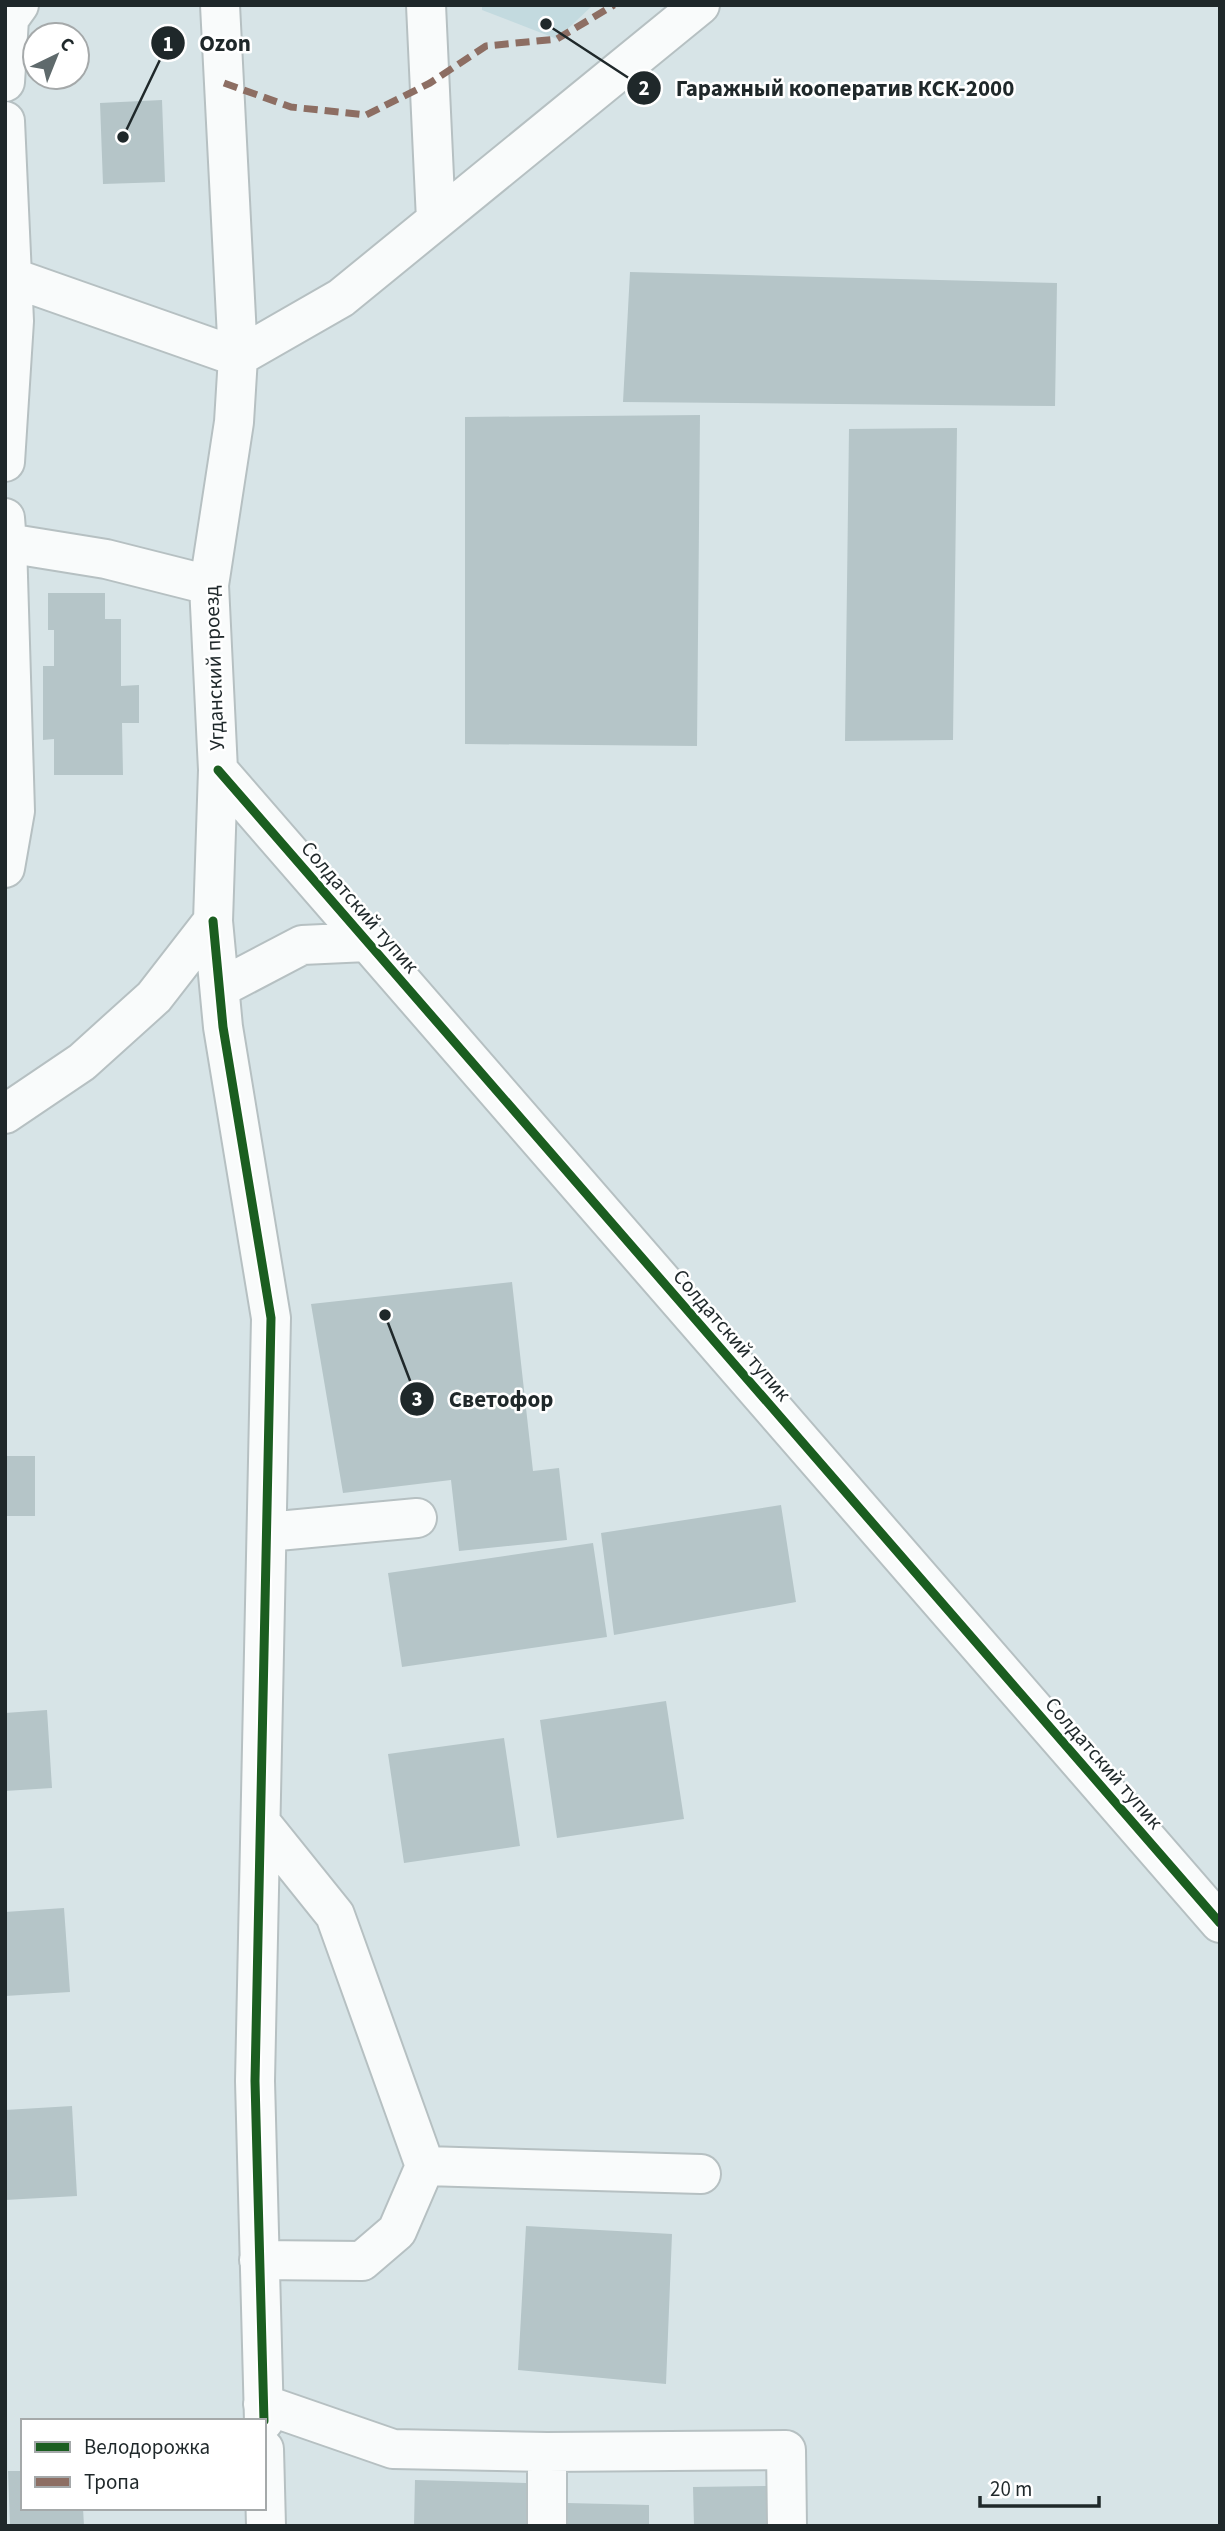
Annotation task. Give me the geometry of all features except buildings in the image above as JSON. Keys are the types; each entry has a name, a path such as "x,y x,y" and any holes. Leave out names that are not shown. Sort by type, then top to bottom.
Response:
{"street":[{"path":"5,82 9,19 19,5"},
{"name":"Угданский проезд","path":"220,5 238,357 231,449 209,584 218,770 214,921 223,1027 271,1318 255,2081 263,2412"},
{"path":"426,5 436,220"},
{"path":"8,275 238,357 341,298 700,5"},
{"path":"5,121 8,275 14,321 5,462"},
{"path":"5,869 15,811 6,531 209,584"},
{"name":"Солдатский тупик","path":"218,770 1220,1923"},
{"path":"5,1114 82,1062 154,997 214,921"},
{"path":"220,988 302,945 368,942"},
{"path":"267,1532 416,1518"},
{"path":"259,2260 362,2261 397,2231 425,2166 335,1915 261,1823"},
{"path":"425,2166 701,2174"},
{"path":"263,2412 393,2449 547,2452 786,2450 787,2526"},
{"path":"547,2452 547,2526"}],"shaded area":[{"path":"482,5 593,5 557,39 482,10"}],"marked path":[{"path":"224,83 291,107 366,115 430,83 486,46 557,39 614,5"}],"cycle path":[{"path":"218,770 1220,1923"},
{"path":"213,921 223,1027 271,1318 255,2081 264,2419"}],"place":[{"name":"Гаражный кооператив КСК-2000","path":"546,24"},
{"name":"Ozon","path":"123,137"},
{"name":"Светофор","path":"385,1315"}]}
